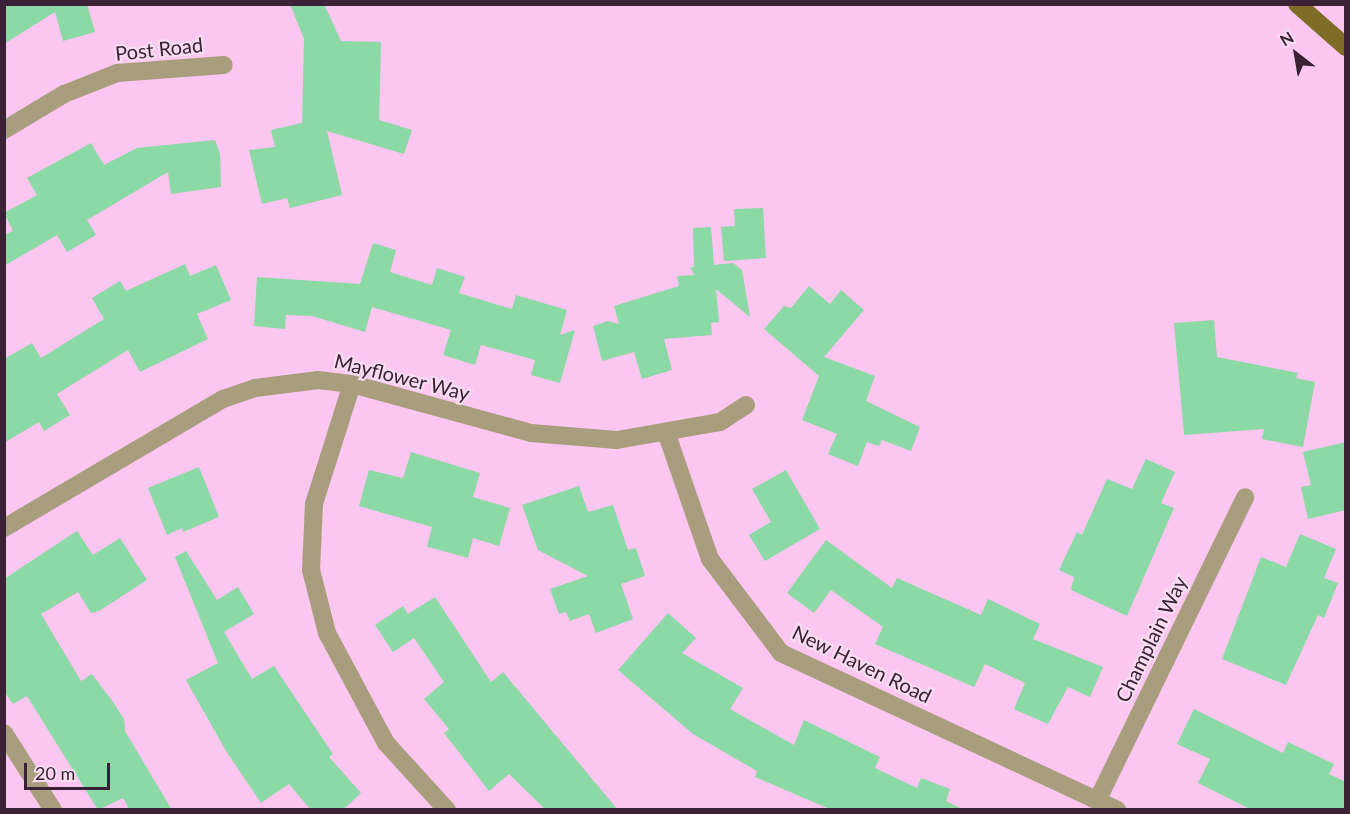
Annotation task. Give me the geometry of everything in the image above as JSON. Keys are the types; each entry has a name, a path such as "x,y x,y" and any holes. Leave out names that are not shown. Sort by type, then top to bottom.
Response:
{"main road":[{"path":"1297,4 1346,47"}],"street":[{"name":"Post Road","path":"4,130 64,94 117,73 224,65"},
{"name":"Mayflower Way","path":"4,528 222,399 255,388 318,380 352,384 531,433 617,440 720,422 746,405"},
{"path":"352,384 314,504 311,570 327,633 386,743 447,810"},
{"name":"New Haven Road","path":"666,432 710,559 781,653 1117,810"},
{"name":"Champlain Way","path":"1097,801 1245,497"},
{"path":"4,733 53,810"}],"building":[{"path":"4,4 87,4 95,32 63,41 55,12 4,44"},
{"path":"290,4 324,4 341,41 381,42 379,120 412,130 404,154 327,131 342,195 290,208 287,198 262,204 249,150 275,147 271,130 302,123 304,39"},
{"path":"215,140 220,154 221,187 171,194 168,172 87,220 96,235 67,252 57,235 4,266 4,235 13,231 4,213 37,195 27,178 91,143 104,165 137,148"},
{"path":"763,208 766,258 724,261 721,227 735,226 734,209"},
{"path":"711,227 714,265 733,263 742,270 750,317 716,289 719,322 711,323 712,335 664,339 672,370 642,379 634,352 602,361 593,326 608,321 619,324 614,306 679,286 677,276 694,275 690,267 694,267 693,228"},
{"path":"373,243 396,250 390,272 432,285 437,268 465,277 459,293 512,309 516,295 567,310 560,335 575,330 560,383 531,375 535,360 481,345 475,365 443,355 451,330 372,307 365,332 312,316 286,315 285,329 254,326 257,277 360,284"},
{"path":"185,264 190,276 216,265 231,300 197,314 208,339 140,372 128,350 57,394 70,415 44,431 39,422 4,443 4,359 32,343 41,358 104,319 92,298 120,281 126,291"},
{"path":"809,286 830,304 841,290 864,310 824,357 875,376 866,401 920,427 911,451 882,440 879,446 867,442 858,466 828,454 837,434 802,420 819,376 764,329 784,306 791,308"},
{"path":"1214,320 1217,357 1298,373 1296,378 1315,382 1303,447 1262,439 1264,429 1184,435 1174,323"},
{"path":"1346,442 1346,510 1308,519 1301,487 1311,485 1303,452"},
{"path":"411,452 480,473 473,497 510,508 499,546 473,538 468,558 427,547 432,527 359,506 369,470 403,478"},
{"path":"1146,459 1175,472 1161,503 1174,508 1127,616 1071,590 1074,577 1059,570 1077,532 1082,535 1107,479 1132,489"},
{"path":"199,467 219,517 183,532 182,528 167,535 148,488"},
{"path":"786,470 820,529 765,561 749,535 771,522 752,489"},
{"path":"579,486 588,512 613,505 628,550 636,548 645,576 621,584 633,619 596,633 589,614 570,621 566,612 559,614 550,589 588,576 538,550 522,505"},
{"path":"77,531 93,555 120,538 147,580 99,611 91,613 78,592 41,614 81,681 92,674 113,702 124,719 125,731 172,810 130,810 123,798 98,810 27,696 13,704 4,691 4,579"},
{"path":"1300,534 1336,549 1324,578 1338,583 1324,618 1318,615 1286,685 1222,659 1261,557 1286,567"},
{"path":"826,540 892,588 897,578 981,615 988,599 1040,624 1033,639 1103,667 1090,697 1068,687 1048,724 1014,709 1025,683 985,664 974,687 875,644 883,627 831,590 814,613 787,593"},
{"path":"186,551 217,600 238,587 254,614 224,632 252,679 274,666 333,754 329,757 361,793 343,810 311,810 289,784 261,803 226,751 186,680 218,663 175,557"},
{"path":"435,597 491,682 503,672 618,810 546,810 509,774 489,791 444,733 449,729 424,699 444,682 414,638 393,652 375,625 403,606 408,614"},
{"path":"668,613 696,638 682,653 743,688 730,709 794,745 804,720 880,757 875,768 917,788 921,778 950,789 946,801 964,810 832,810 755,777 757,771 693,734 618,670"},
{"path":"1194,709 1283,753 1288,742 1334,764 1329,774 1346,782 1346,810 1252,810 1198,783 1210,759 1177,744"}]}
